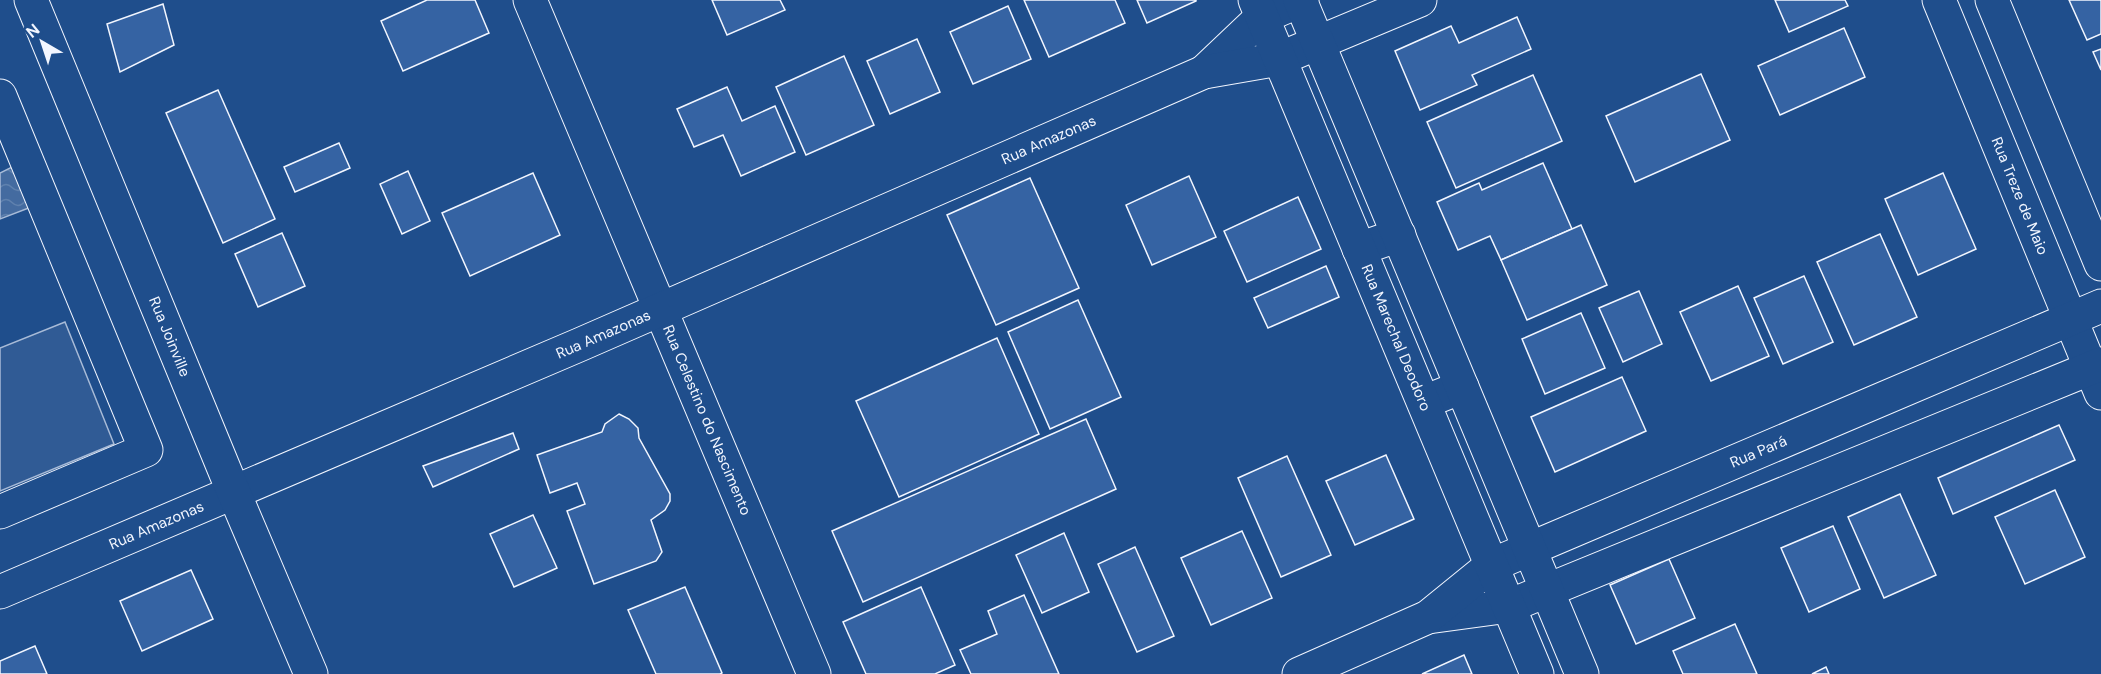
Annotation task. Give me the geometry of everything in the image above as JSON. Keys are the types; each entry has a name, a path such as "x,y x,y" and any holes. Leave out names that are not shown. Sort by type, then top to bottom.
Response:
{"street":[{"name":"Rua Joinville","path":"31,0 311,674"},
{"name":"Rua Celestino do Nascimento","path":"530,0 813,674"},
{"path":"1204,72 1258,8 1301,0 1581,674"},
{"path":"1204,72 1280,59 1420,0"},
{"name":"Rua Treze de Maio","path":"1939,0 2070,318 2098,375"},
{"path":"1992,0 2101,264"},
{"name":"Rua Marechal Deodoro","path":"1258,8 1537,674"},
{"name":"Rua Amazonas","path":"0,592 660,310 1204,72"},
{"path":"0,96 146,450 0,512"},
{"path":"2000,149 2045,130"},
{"path":"1359,249 1399,236"},
{"name":"Rua Pará","path":"1299,674 1428,617 1492,565 1529,548 2101,306"},
{"name":"Rua Pará","path":"1428,617 1509,606 1892,449 2098,375"},
{"path":"1424,402 1462,387"},
{"path":"1875,401 1892,449"},
{"path":"1732,462 1753,506"}],"shaded area":[{"path":"65,322 114,444 0,491 0,348"}],"water":[{"path":"22,162 39,204 0,219 0,173"}],"building":[{"path":"427,0 475,0 489,33 403,71 381,21"},
{"path":"712,0 780,0 785,10 727,35"},
{"path":"1024,0 1115,0 1125,23 1049,57"},
{"path":"1137,0 1196,0 1196,1 1147,23"},
{"path":"1775,0 1845,0 1848,6 1789,32"},
{"path":"2069,0 2101,0 2101,34 2087,40"},
{"path":"163,4 174,45 120,72 107,24"},
{"path":"1008,6 1031,59 973,84 950,32"},
{"path":"1517,17 1531,49 1472,75 1477,85 1420,110 1395,51 1451,26 1459,43"},
{"path":"1844,28 1865,77 1780,115 1758,66"},
{"path":"917,39 940,92 890,114 867,61"},
{"path":"2101,49 2101,70 2093,52"},
{"path":"844,56 874,125 806,155 776,87"},
{"path":"1701,74 1730,140 1635,182 1606,116"},
{"path":"1533,75 1562,141 1456,188 1427,122"},
{"path":"727,87 742,121 775,106 795,152 741,176 723,135 694,147 677,109"},
{"path":"218,90 275,219 223,243 166,113"},
{"path":"339,143 350,168 295,192 284,167"},
{"path":"1543,163 1572,229 1501,260 1490,236 1458,250 1437,202 1479,183 1482,190"},
{"path":"408,171 430,221 402,234 380,184"},
{"path":"533,173 560,235 470,276 442,213"},
{"path":"1943,173 1976,249 1918,275 1885,199"},
{"path":"1189,176 1216,237 1152,265 1126,205"},
{"path":"1030,178 1079,288 996,325 947,215"},
{"path":"1298,197 1321,249 1247,282 1224,231"},
{"path":"1581,225 1607,285 1527,320 1501,260"},
{"path":"282,233 305,286 258,307 235,254"},
{"path":"1880,234 1917,317 1854,345 1817,262"},
{"path":"1326,266 1339,297 1268,328 1254,298"},
{"path":"1804,276 1833,342 1783,364 1754,298"},
{"path":"1738,286 1769,356 1711,381 1680,312"},
{"path":"1639,291 1662,344 1623,362 1599,308"},
{"path":"1078,300 1121,397 1050,429 1008,332"},
{"path":"1581,313 1605,368 1545,394 1522,339"},
{"path":"997,338 1039,434 899,497 856,401"},
{"path":"1622,377 1646,431 1555,472 1531,417"},
{"path":"619,414 629,419 638,428 639,438 670,494 670,501 665,510 651,520 662,552 656,561 594,584 567,511 585,504 577,483 550,493 537,455 602,432 605,424"},
{"path":"1086,419 1116,489 863,602 832,531"},
{"path":"2059,425 2075,460 1953,514 1938,478"},
{"path":"513,433 519,449 433,487 423,466"},
{"path":"1386,455 1414,519 1355,545 1326,481"},
{"path":"1287,456 1331,555 1281,577 1238,478"},
{"path":"2055,490 2085,557 2025,584 1995,517"},
{"path":"1900,494 1936,575 1884,598 1848,517"},
{"path":"533,515 557,568 514,587 490,534"},
{"path":"1833,526 1860,589 1809,612 1781,548"},
{"path":"1242,531 1272,598 1211,625 1181,558"},
{"path":"1064,533 1089,592 1042,613 1016,555"},
{"path":"1135,547 1174,636 1137,652 1098,564"},
{"path":"1669,559 1695,618 1636,644 1610,585"},
{"path":"191,570 213,619 142,651 120,601"},
{"path":"685,587 722,673 720,674 656,674 628,610"},
{"path":"921,587 955,665 935,674 866,674 843,622"},
{"path":"1024,595 1059,674 971,674 960,650 997,634 988,611"},
{"path":"1735,624 1757,674 1683,674 1673,651"},
{"path":"35,646 47,674 0,674 0,661"},
{"path":"1464,655 1472,674 1422,674"},
{"path":"1826,667 1829,674 1812,674"}]}
